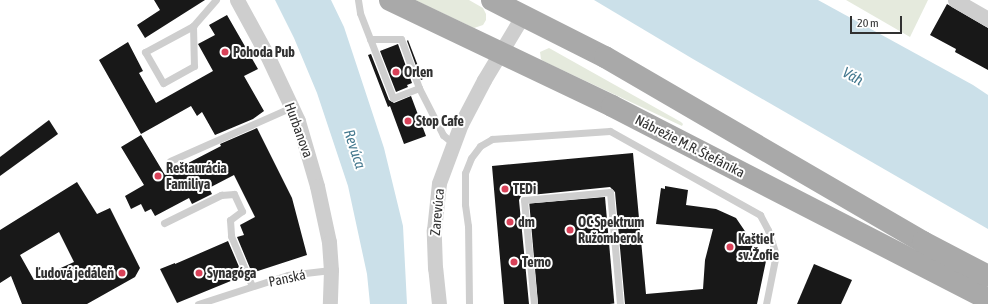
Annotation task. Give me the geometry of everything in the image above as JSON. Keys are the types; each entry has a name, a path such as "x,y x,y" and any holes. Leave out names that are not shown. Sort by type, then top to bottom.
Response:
{"main road":[{"name":"Nábrežie M.R. Štefánika","path":"390,0 612,106 988,299"},
{"path":"492,0 605,57 923,242 988,276"}],"street":[{"path":"955,0 988,18"},
{"name":"Hurbanova","path":"235,1 268,55 298,121 317,186 329,242 331,270 330,304"},
{"name":"Zarevúca","path":"439,304 435,268 435,215 440,183 461,124 484,80 523,15"}],"lane":[{"path":"193,26 194,66 163,83 145,52 193,26 216,0"},
{"path":"358,0 360,13 393,98 419,88"},
{"path":"370,39 402,39 419,88 443,136 453,143"},
{"path":"170,161 292,107"},
{"path":"469,304 468,226 465,204 465,173 471,158 480,146 492,139 610,131 760,215 768,230 776,254 766,304"},
{"path":"534,304 524,200 610,192 620,304"},
{"path":"164,224 221,195 234,194 242,211 230,220 231,236 252,286"},
{"name":"Panská","path":"198,304 288,275 331,270"}],"shaded area":[{"path":"415,0 469,0 483,8 486,14 486,20 483,25 474,28"},
{"path":"846,0 928,0 910,37"},
{"path":"549,48 681,122 683,124 682,126 543,61 541,59 540,52"}],"water":[{"name":"Revúca","path":"275,0 331,0 344,27 384,148 403,226 407,304 370,304 367,274 348,186 317,93 294,38"},
{"name":"Váh","path":"594,0 818,0 973,85 988,95 988,229 693,59"}],"building":[{"path":"154,0 205,0 145,38 137,25 160,10"},
{"path":"947,4 988,28 988,70 955,52 956,49 930,35"},
{"path":"227,15 258,69 244,76 264,111 253,119 215,135 202,112 197,116 191,106 141,134 99,60 128,42 143,71 139,73 156,103 213,71 198,44 215,35 209,25"},
{"path":"408,40 423,79 421,80 407,41"},
{"path":"398,44 412,83 407,85 408,87 396,92 380,51"},
{"name":"Stop Cafe","path":"371,54 389,100 394,103 411,96 426,136 404,144 390,106 388,107 368,55"},
{"path":"49,120 58,134 0,176 0,157"},
{"path":"257,128 292,198 307,255 252,273 237,237 244,235 240,225 255,217 234,175 209,188 212,194 192,204 189,198 155,216 151,209 145,212 141,204 131,209 125,196 144,185 121,147 141,135 165,175 221,146 220,144"},
{"path":"633,153 646,294 703,289 705,260 713,229 656,224 661,188 665,189 665,186 688,190 686,205 716,209 736,218 753,243 752,260 766,261 757,304 625,304 615,192 610,187 521,196 519,200 529,304 504,304 492,166"},
{"path":"77,182 97,214 110,208 140,268 135,277 87,304 22,304 11,276 0,283 0,230","holes":["59,232 74,262 34,280 20,255"]},
{"path":"605,197 614,304 538,304 529,204"},
{"name":"Synagóga","path":"228,241 243,276 177,303 160,269"},
{"path":"814,264 852,280 841,304 797,304"}],"place":[{"name":"Pohoda Pub","path":"225,52"},
{"name":"Orlen","path":"396,72"},
{"name":"Stop Cafe","path":"408,121"},
{"name":"Reštaurácia Familiya","path":"158,176"},
{"name":"TEDi","path":"505,189"},
{"name":"dm","path":"510,222"},
{"name":"OC Spektrum Ružomberok","path":"570,230"},
{"name":"Kaštieľ sv. Žofie","path":"730,247"},
{"name":"Terno","path":"514,262"},
{"name":"Ľudová jedáleň","path":"122,273"},
{"name":"Synagóga","path":"199,273"}]}
